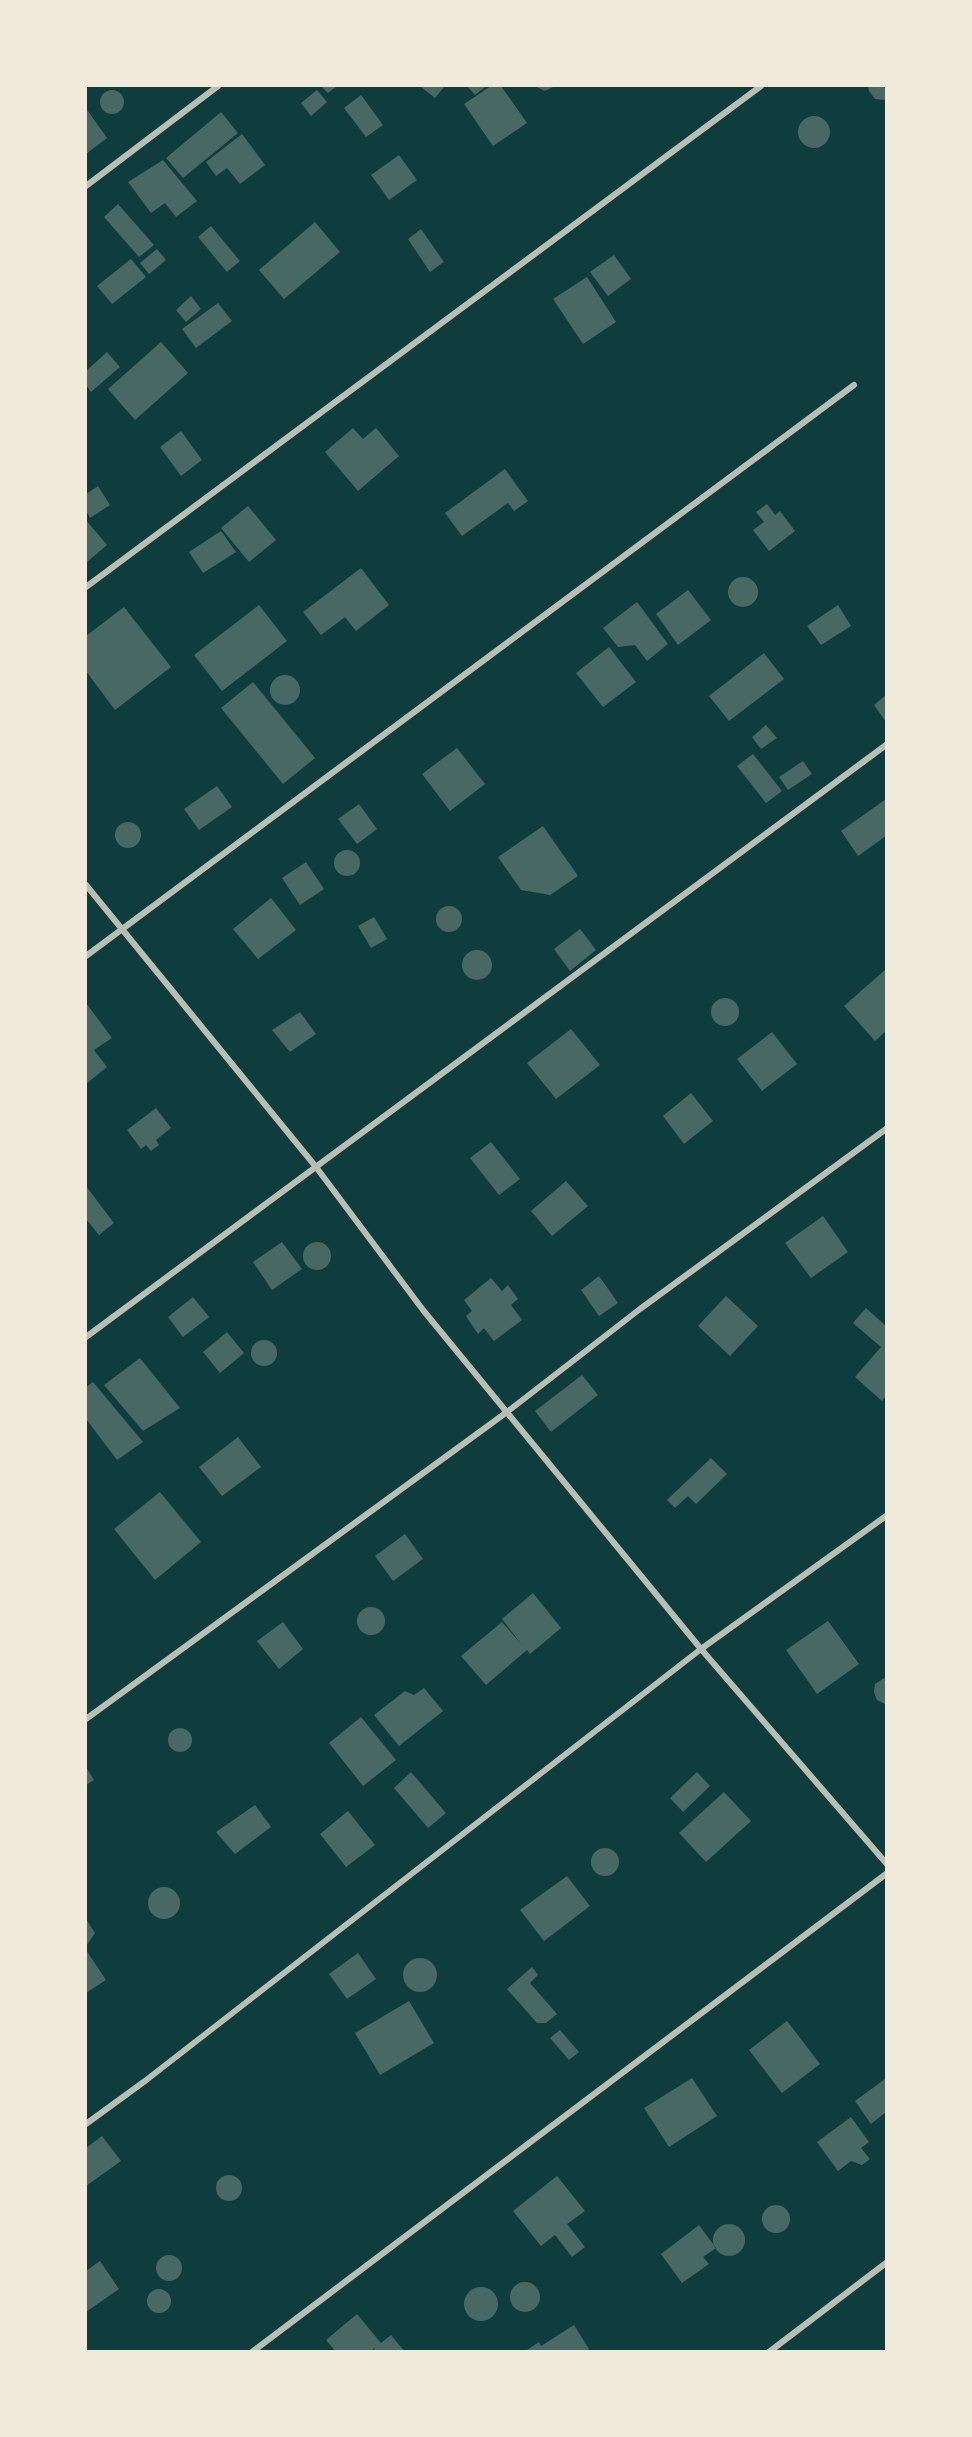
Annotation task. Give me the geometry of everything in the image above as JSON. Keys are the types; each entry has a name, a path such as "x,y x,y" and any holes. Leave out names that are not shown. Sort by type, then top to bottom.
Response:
{"street":[{"path":"86,186 218,86"},
{"path":"86,587 761,86"},
{"path":"86,956 854,385"},
{"path":"86,1337 886,745"},
{"path":"86,885 316,1167 423,1310 701,1648 886,1863"},
{"path":"86,1719 507,1412 640,1309 886,1129"},
{"path":"86,2124 154,2074 701,1648 886,1516"},
{"path":"252,2352 886,1874"},
{"path":"769,2352 886,2263"}],"building":[{"path":"321,86 337,86 328,93"},
{"path":"420,86 442,86 444,87 435,98"},
{"path":"467,86 483,86 485,87 475,95"},
{"path":"491,86 501,86 527,123 493,146 464,104"},
{"path":"535,86 555,86 545,91"},
{"path":"868,86 886,86 886,100 875,99"},
{"path":"107,90 117,90 124,97 124,107 117,114 107,114 100,107 100,97"},
{"path":"317,90 327,102 311,116 301,103"},
{"path":"361,95 383,125 366,137 344,108"},
{"path":"88,111 107,138 86,154 86,113"},
{"path":"221,112 238,133 183,178 166,158"},
{"path":"814,116 825,121 830,132 825,143 814,148 803,143 798,132 803,121"},
{"path":"242,134 265,165 240,184 227,168 216,176 206,162"},
{"path":"399,155 417,180 389,200 371,175"},
{"path":"163,160 197,201 176,217 165,203 151,213 128,182"},
{"path":"118,204 154,245 139,257 104,217"},
{"path":"315,222 340,252 284,299 259,270"},
{"path":"211,226 240,261 227,272 198,237"},
{"path":"421,229 444,262 430,272 408,239"},
{"path":"157,249 166,260 149,274 140,263"},
{"path":"614,255 631,279 608,296 590,272"},
{"path":"131,259 146,277 112,304 97,286"},
{"path":"587,277 616,322 583,344 553,299"},
{"path":"191,296 201,309 186,322 176,310"},
{"path":"218,303 232,321 196,348 182,329"},
{"path":"161,342 188,373 135,420 108,389"},
{"path":"107,352 120,367 91,392 86,385 86,371"},
{"path":"353,428 363,439 376,428 399,456 358,491 325,452"},
{"path":"181,431 202,460 181,476 160,447"},
{"path":"505,469 528,501 514,511 508,503 462,536 445,513"},
{"path":"98,486 110,505 90,518 86,510 86,494"},
{"path":"767,504 775,515 780,511 795,531 769,551 753,530 764,522 756,512"},
{"path":"248,506 276,540 249,562 221,528"},
{"path":"86,520 107,545 87,562 86,560"},
{"path":"221,531 236,552 203,573 189,552"},
{"path":"361,568 389,605 356,631 345,617 321,635 303,612"},
{"path":"743,577 754,581 758,592 754,603 743,607 732,603 728,592 732,581"},
{"path":"688,590 711,620 678,645 656,614"},
{"path":"637,602 668,644 647,661 635,645 618,647 603,628"},
{"path":"259,605 287,641 222,691 194,655"},
{"path":"838,605 851,626 821,645 807,626"},
{"path":"124,607 171,667 115,710 86,671 86,636"},
{"path":"609,647 636,682 603,707 576,673"},
{"path":"764,653 784,679 729,721 709,696"},
{"path":"285,675 296,679 300,690 296,701 285,705 274,701 270,690 274,679"},
{"path":"253,682 315,758 283,784 221,708"},
{"path":"886,695 886,722 874,705"},
{"path":"766,725 777,738 761,749 752,737"},
{"path":"457,748 485,784 450,811 422,774"},
{"path":"753,754 782,791 766,803 737,766"},
{"path":"803,761 812,774 788,790 779,777"},
{"path":"217,786 232,807 199,830 184,809"},
{"path":"886,799 886,836 858,856 841,831"},
{"path":"359,804 377,829 357,844 338,819"},
{"path":"128,822 137,826 141,835 137,844 128,848 119,844 115,835 119,826"},
{"path":"543,826 578,876 550,895 521,890 498,857"},
{"path":"347,850 356,854 360,863 356,872 347,876 338,872 334,863 338,854"},
{"path":"306,862 324,889 300,905 282,878"},
{"path":"271,898 296,930 258,959 233,929"},
{"path":"449,906 458,910 462,919 458,928 449,932 440,928 436,919 440,910"},
{"path":"374,917 387,939 371,948 358,926"},
{"path":"580,929 596,950 570,971 554,949"},
{"path":"477,950 488,954 492,965 488,976 477,980 466,976 462,965 466,954"},
{"path":"886,969 886,1031 875,1041 844,1006"},
{"path":"725,998 735,1002 739,1012 735,1022 725,1026 715,1022 711,1012 715,1002"},
{"path":"86,1003 112,1038 94,1050 107,1067 86,1084"},
{"path":"300,1012 316,1034 290,1052 272,1030"},
{"path":"571,1029 600,1065 556,1099 527,1063"},
{"path":"772,1032 797,1064 762,1091 737,1059"},
{"path":"691,1093 713,1121 684,1144 663,1116"},
{"path":"156,1108 171,1128 156,1140 159,1145 151,1151 146,1145 141,1149 127,1130"},
{"path":"491,1142 520,1179 499,1195 470,1158"},
{"path":"566,1181 588,1206 552,1236 531,1211"},
{"path":"86,1186 114,1223 99,1235 86,1219"},
{"path":"823,1216 848,1252 811,1278 785,1243"},
{"path":"282,1242 302,1269 272,1290 253,1262"},
{"path":"317,1242 327,1246 331,1256 327,1266 317,1270 307,1266 303,1256 307,1246"},
{"path":"599,1276 618,1303 599,1316 581,1290"},
{"path":"491,1278 502,1291 508,1285 518,1299 511,1305 522,1320 494,1341 484,1328 478,1334 466,1316 472,1311 464,1300"},
{"path":"726,1296 758,1326 730,1356 698,1326"},
{"path":"193,1297 209,1317 183,1337 168,1317"},
{"path":"866,1308 886,1326 886,1396 882,1401 855,1377 881,1347 853,1323"},
{"path":"227,1332 244,1353 220,1373 203,1352"},
{"path":"264,1340 273,1344 277,1353 273,1362 264,1366 255,1362 251,1353 255,1344"},
{"path":"140,1358 180,1408 143,1431 104,1385"},
{"path":"582,1375 598,1395 551,1432 535,1411"},
{"path":"93,1382 143,1442 117,1460 86,1419 86,1387"},
{"path":"238,1437 261,1467 222,1496 199,1467"},
{"path":"711,1458 727,1474 696,1504 688,1496 675,1508 667,1500"},
{"path":"160,1492 201,1542 155,1580 114,1529"},
{"path":"405,1534 423,1559 393,1581 375,1556"},
{"path":"533,1593 561,1628 530,1654 527,1650 486,1685 461,1656 502,1622 522,1645 502,1619"},
{"path":"371,1607 381,1611 385,1621 381,1631 371,1635 361,1631 357,1621 361,1611"},
{"path":"828,1621 859,1664 817,1694 786,1650"},
{"path":"283,1622 303,1649 279,1669 257,1641"},
{"path":"886,1677 885,1704 877,1700 874,1692 875,1684"},
{"path":"424,1688 443,1711 399,1746 374,1715 405,1691 414,1695"},
{"path":"361,1717 396,1760 363,1786 329,1743"},
{"path":"180,1728 188,1732 192,1740 188,1748 180,1752 172,1748 168,1740 172,1732"},
{"path":"86,1767 94,1780 86,1785"},
{"path":"411,1772 446,1813 428,1828 394,1788"},
{"path":"697,1772 710,1786 683,1812 670,1798"},
{"path":"724,1792 751,1821 706,1862 679,1833"},
{"path":"255,1805 271,1827 235,1854 216,1832"},
{"path":"348,1811 375,1845 346,1867 320,1834"},
{"path":"605,1848 615,1852 619,1862 615,1872 605,1876 595,1872 591,1862 595,1852"},
{"path":"567,1876 590,1906 544,1941 520,1910"},
{"path":"164,1887 175,1892 180,1903 175,1914 164,1919 153,1914 148,1903 153,1892"},
{"path":"86,1919 95,1933 86,1946"},
{"path":"86,1950 106,1980 86,1993"},
{"path":"358,1953 376,1979 347,1999 329,1974"},
{"path":"420,1958 432,1963 437,1975 432,1987 420,1992 408,1987 403,1975 408,1963"},
{"path":"532,1967 538,1975 530,1983 557,2014 546,2023 537,2023 507,1989"},
{"path":"409,2001 434,2043 380,2075 355,2033"},
{"path":"787,2021 820,2064 782,2093 749,2050"},
{"path":"560,2030 579,2052 569,2060 550,2038"},
{"path":"692,2078 717,2116 669,2147 644,2108"},
{"path":"885,2079 886,2112 871,2124 855,2101"},
{"path":"851,2117 869,2142 861,2148 870,2159 862,2165 851,2161 838,2171 817,2142"},
{"path":"102,2136 121,2161 86,2186 86,2148"},
{"path":"229,2175 238,2179 242,2188 238,2197 229,2201 220,2197 216,2188 220,2179"},
{"path":"557,2176 585,2211 567,2224 585,2247 572,2257 555,2235 541,2246 513,2211"},
{"path":"776,2205 786,2209 790,2219 786,2229 776,2233 766,2229 762,2219 766,2209"},
{"path":"729,2224 740,2229 745,2240 740,2251 729,2256 718,2251 713,2240 718,2229"},
{"path":"699,2225 716,2248 703,2257 709,2264 682,2283 661,2254"},
{"path":"169,2255 178,2259 182,2268 178,2277 169,2281 160,2277 156,2268 160,2259"},
{"path":"100,2261 119,2289 86,2312 86,2271"},
{"path":"525,2282 536,2286 540,2297 536,2308 525,2312 514,2308 510,2297 514,2286"},
{"path":"481,2287 493,2292 498,2304 493,2316 481,2321 469,2316 464,2304 469,2292"},
{"path":"159,2289 168,2292 171,2301 168,2310 159,2313 150,2310 147,2301 150,2292"},
{"path":"357,2314 381,2343 391,2335 405,2352 372,2352 376,2347 370,2352 336,2352 326,2340"},
{"path":"574,2325 589,2349 585,2352 524,2352 539,2342 541,2346"}]}
